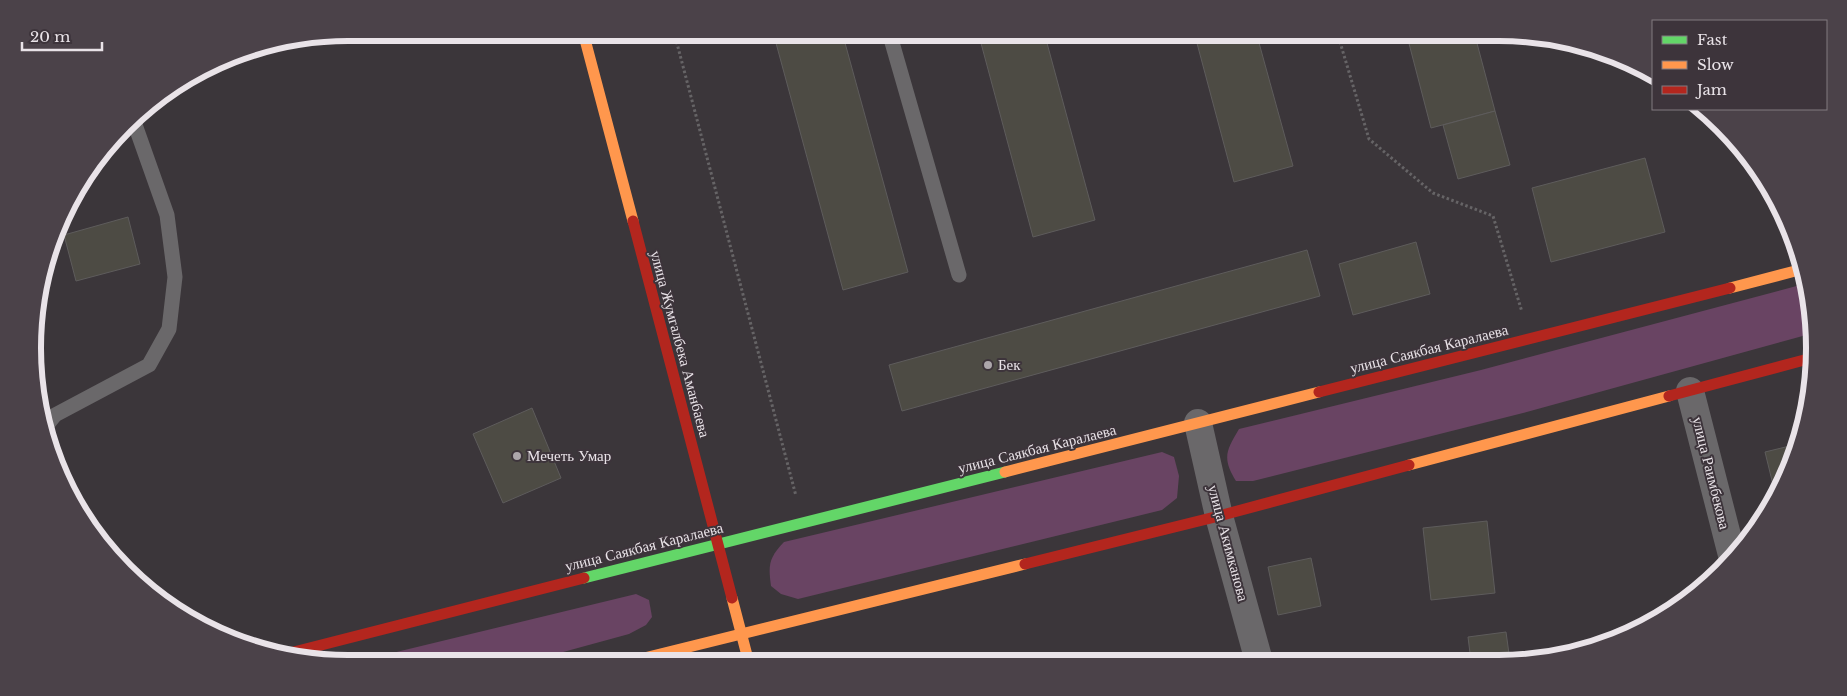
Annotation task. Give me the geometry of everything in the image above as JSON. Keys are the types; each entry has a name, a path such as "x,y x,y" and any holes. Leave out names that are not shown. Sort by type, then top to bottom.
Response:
{"street":[{"name":"улица Жумгалбека Аманбаева","path":"585,41 747,655"},
{"name":"улица Саякбая Каралаева","path":"299,651 1795,271"},
{"path":"655,655 1219,516 1805,360"},
{"name":"улица Раимбекова","path":"1690,391 1731,549"},
{"name":"улица Акимканова","path":"1198,423 1219,516 1258,655"}],"lane":[{"path":"892,41 960,275"},
{"path":"50,421 55,415 149,365 169,329 175,277 168,215 136,127"}],"path":[{"path":"676,41 803,524"},
{"path":"1340,41 1369,140 1434,193 1494,216 1530,338"}],"shaded area":[{"path":"1799,285 1800,288 1805,335 1523,413 1253,481 1236,481 1229,466 1227,455 1239,429 1481,370"},
{"path":"1162,452 1174,457 1179,476 1177,498 1162,510 798,599 781,594 771,586 771,562 775,553 784,542"},
{"path":"636,594 649,600 652,617 646,625 629,634 552,655 384,655"}],"building":[{"path":"775,41 844,41 908,272 843,290"},
{"path":"980,41 1046,41 1095,220 1033,237"},
{"path":"1196,41 1258,41 1293,166 1234,182"},
{"path":"1408,41 1476,41 1495,111 1431,128"},
{"path":"1495,111 1510,165 1458,179 1443,125"},
{"path":"1645,158 1665,232 1551,262 1532,188"},
{"path":"128,217 140,264 76,281 64,235"},
{"path":"1416,242 1430,294 1353,315 1339,264"},
{"path":"1307,250 1320,296 902,411 889,365"},
{"name":"Мечеть Умар","path":"532,408 561,478 503,503 473,434"},
{"path":"1789,446 1773,486 1765,452"},
{"path":"1487,521 1495,593 1431,600 1423,528"},
{"path":"1311,558 1321,606 1278,615 1268,567"},
{"path":"1506,632 1509,654 1470,655 1468,637"}],"traffic: fast":[{"path":"584,578 1005,472"}],"traffic: slow":[{"path":"585,41 633,221"},
{"path":"1730,288 1796,271"},
{"path":"1005,472 1319,392"},
{"path":"1409,465 1669,396"},
{"path":"656,655 1025,564"},
{"path":"732,598 747,655"}],"traffic: jam":[{"path":"633,221 732,598"},
{"path":"1319,392 1730,288"},
{"path":"1669,396 1805,360"},
{"path":"1025,564 1219,516 1409,465"},
{"path":"299,651 584,578"}],"place":[{"name":"Бек","path":"988,365"},
{"name":"Мечеть Умар","path":"517,456"}]}
